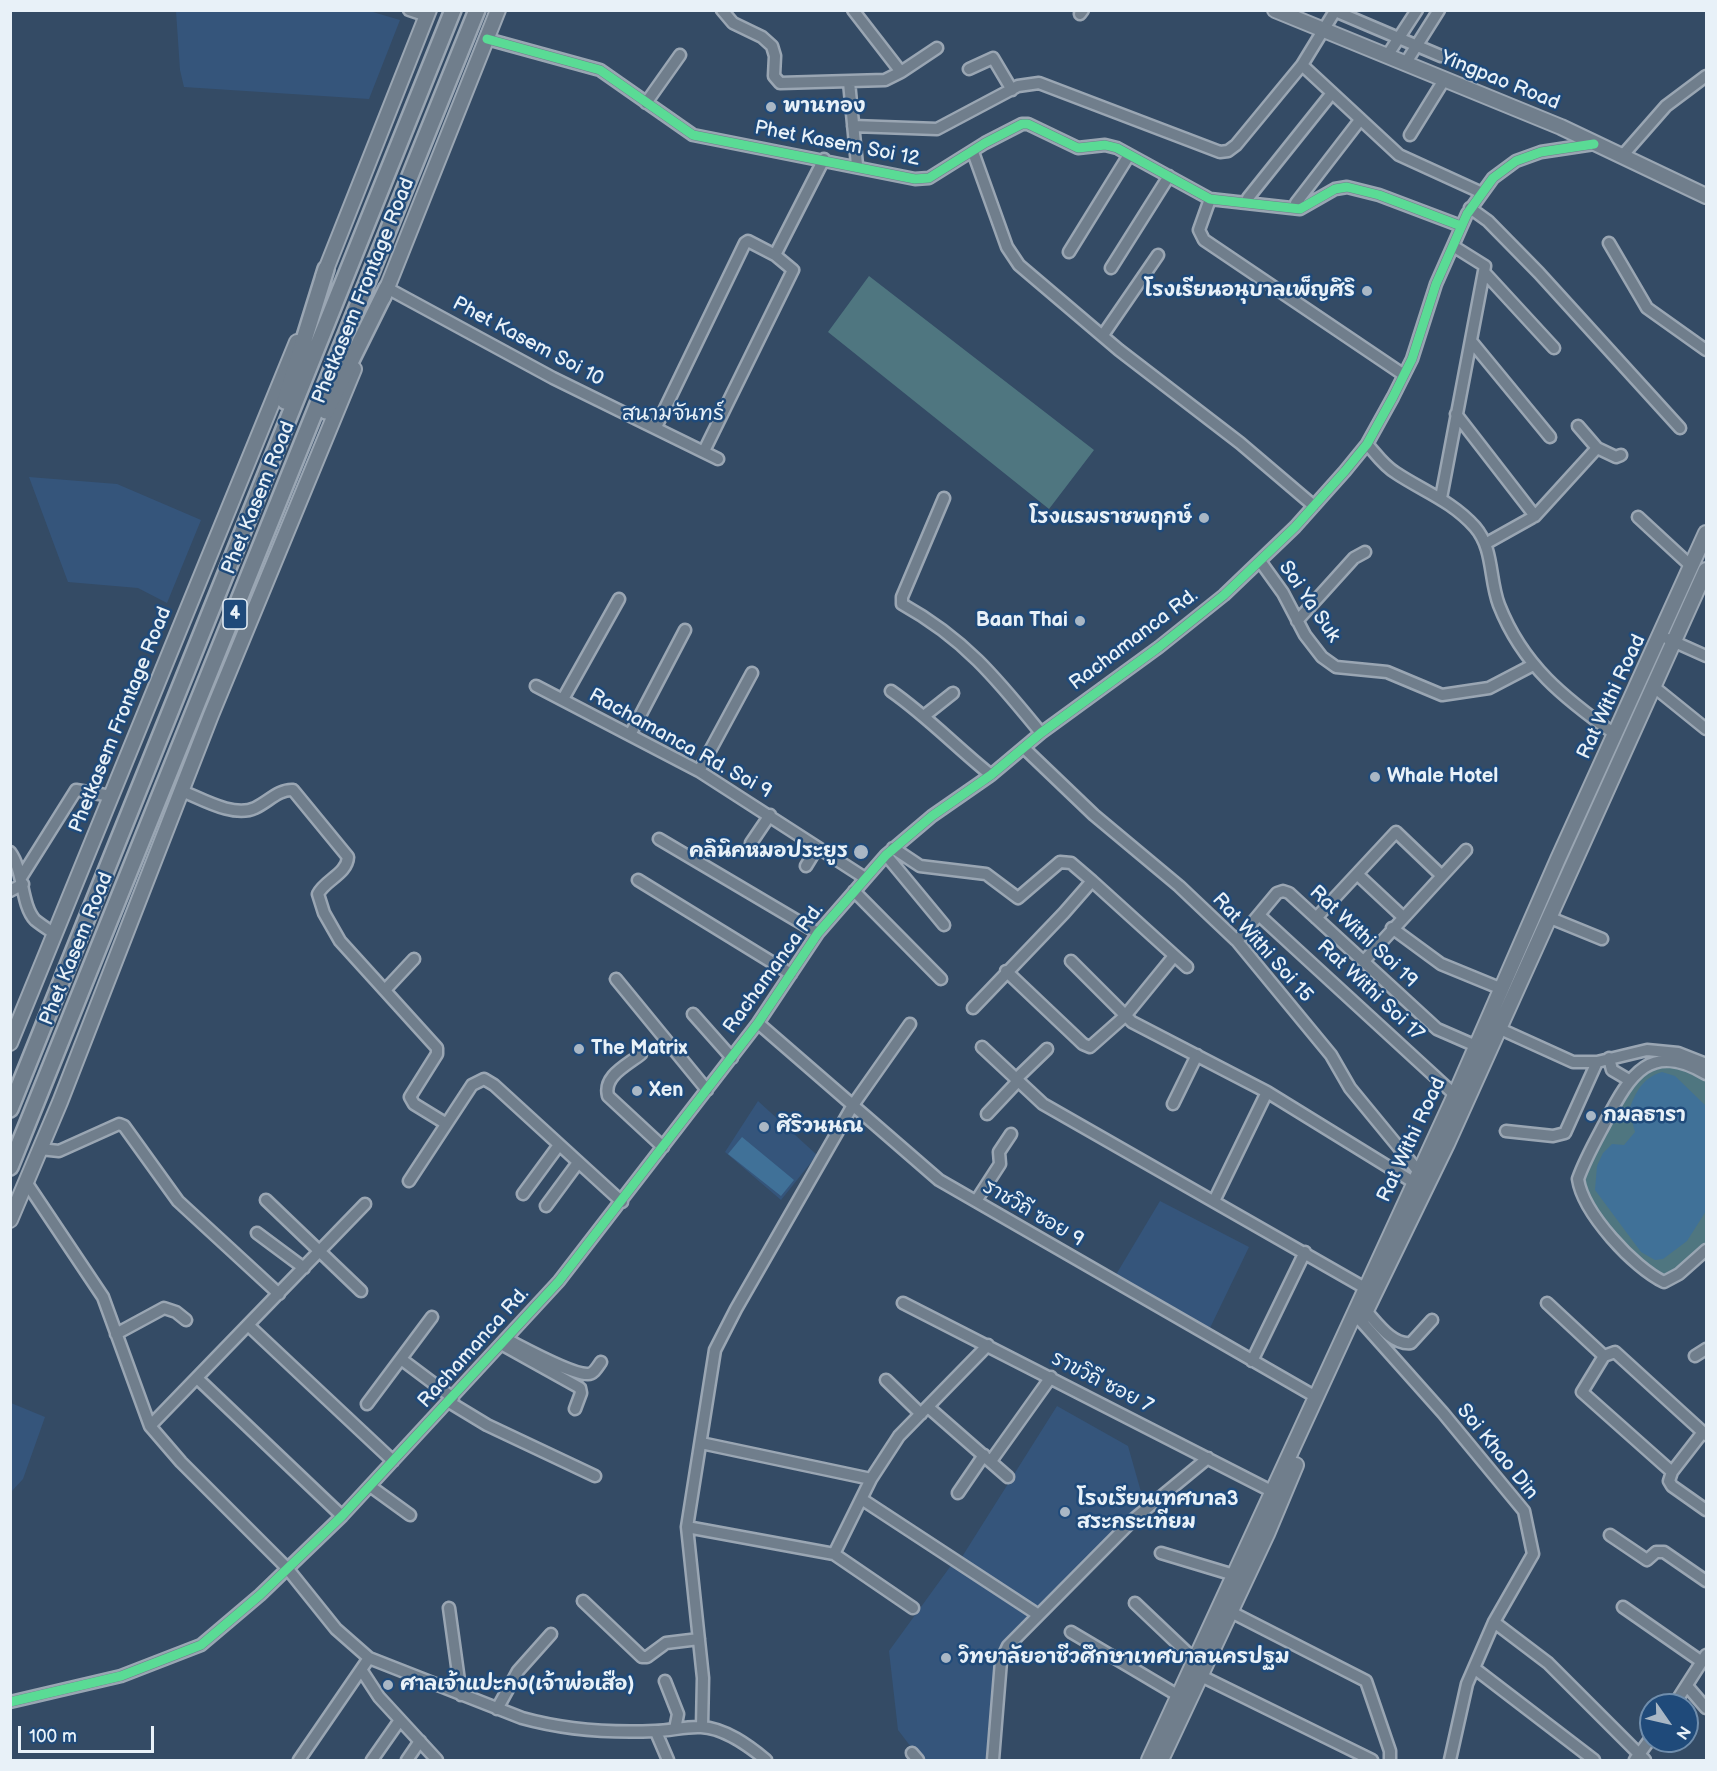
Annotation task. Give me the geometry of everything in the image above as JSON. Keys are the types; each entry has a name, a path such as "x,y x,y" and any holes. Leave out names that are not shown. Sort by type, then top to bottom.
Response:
{"highway":[{"name":"Phet Kasem Road","path":"10,1109 453,10"},
{"name":"Phet Kasem Road","path":"10,1167 276,513 477,10"},
{"path":"252,504 326,269"},
{"path":"276,513 387,288"}],"main road":[{"name":"Phetkasem Frontage Road","path":"10,1220 498,10"},
{"name":"Yingpao Road","path":"1275,10 1561,127 1593,144 1623,155 1707,195"},
{"name":"Phetkasem Frontage Road","path":"10,1043 428,13"},
{"name":"Rat Withi Road","path":"1196,1669 1231,1612 1316,1397 1498,1028 1654,687 1692,566 1707,533"},
{"name":"Rat Withi Road","path":"1161,1761 1234,1575 1277,1495 1363,1316 1370,1291 1416,1177 1455,1095 1578,816 1616,735 1707,570"},
{"path":"1578,816 1591,822"},
{"name":"Rat Withi Road","path":"1149,1761 1184,1700"}],"street":[{"path":"409,10 428,13"},
{"path":"722,10 733,23 762,37 772,46 775,56 774,76 780,83 885,80 937,48"},
{"path":"853,10 901,72"},
{"path":"853,126 937,129 1012,90 1039,83 1220,152 1236,146 1302,65 1335,10 1441,56"},
{"path":"1387,56 1417,10"},
{"path":"1405,64 1439,10"},
{"name":"Phet Kasem Soi 12","path":"487,39 600,70 693,135 923,179 974,152 985,143 1028,124 1078,148 1105,145 1129,155 1210,199 1246,200 1300,209 1335,189 1347,187 1379,195 1461,226"},
{"path":"646,104 680,55"},
{"path":"969,69 993,58 1012,90"},
{"path":"1302,65 1360,120 1405,158 1480,192"},
{"path":"1623,155 1666,106 1707,76"},
{"path":"1410,135 1444,80"},
{"path":"849,82 857,165"},
{"path":"1246,200 1332,93"},
{"path":"1296,203 1360,120"},
{"path":"1560,147 1564,137 1561,127"},
{"name":"Rachamanca Rd.","path":"10,1702 121,1676 201,1645 342,1516 559,1281 732,1058 818,933 889,852 1224,595 1314,506 1367,444 1404,375 1417,345 1436,284 1461,226 1480,192 1493,178 1516,161 1560,147 1593,144"},
{"path":"974,152 1011,256 1103,335 1240,443 1314,506"},
{"path":"1069,252 1129,155"},
{"path":"775,255 824,159"},
{"path":"1111,268 1169,176"},
{"path":"1210,199 1199,230 1204,240 1404,375"},
{"path":"1470,208 1488,221 1539,273 1680,428"},
{"path":"656,427 745,243 748,241 775,255 793,270 704,451"},
{"path":"1609,243 1647,308 1707,350"},
{"path":"1441,498 1484,272 1484,264 1453,246"},
{"path":"1103,335 1158,255"},
{"path":"1484,272 1554,348"},
{"name":"Phet Kasem Soi 10","path":"387,288 553,378 718,459"},
{"path":"1471,341 1550,437"},
{"path":"1456,414 1535,516"},
{"path":"1578,426 1597,448 1616,457 1621,455"},
{"path":"1367,444 1394,473 1441,498 1475,527 1485,544 1498,603 1533,665 1555,690 1616,735"},
{"path":"1485,544 1535,516 1597,448"},
{"path":"944,498 902,597 902,604 949,632 985,666 1041,734"},
{"path":"1638,517 1692,566"},
{"path":"1298,621 1354,558 1365,552"},
{"name":"Soi Ya Suk","path":"1260,561 1283,592 1298,621 1322,657 1336,667 1387,672 1442,695 1489,688 1533,665"},
{"path":"563,699 619,599"},
{"path":"630,733 685,630"},
{"path":"1668,638 1707,656"},
{"path":"699,771 752,673"},
{"name":"Rachamanca Rd. Soi 9","path":"536,686 699,771 865,878"},
{"path":"1654,687 1707,729"},
{"path":"891,691 924,716 991,775"},
{"path":"924,716 953,693"},
{"name":"Rat Withi Soi 15","path":"1024,748 1094,815 1179,886 1237,941 1324,1047 1350,1088 1416,1177"},
{"path":"182,790 240,812 255,808 276,795 293,789 348,857 346,868 321,887 318,894 324,913 340,940 437,1048 411,1100 445,1124"},
{"path":"10,891 22,880 76,790 111,796"},
{"path":"751,843 770,816"},
{"path":"1316,918 1396,832 1442,876"},
{"path":"659,838 818,933"},
{"path":"806,866 817,848"},
{"path":"1364,961 1466,850"},
{"path":"10,852 20,867 30,913 35,920 55,934"},
{"path":"889,852 920,866 986,874 1018,898 1060,862 1071,863 1187,967"},
{"path":"889,852 944,926"},
{"path":"1357,874 1403,917"},
{"path":"638,880 790,974"},
{"path":"973,1008 1064,913 1092,880"},
{"path":"854,891 941,979"},
{"name":"Rat Withi Soi 19","path":"1237,941 1277,893 1283,891 1289,893 1437,1029 1476,1046"},
{"name":"Rat Withi Soi 17","path":"1260,916 1455,1095"},
{"path":"1548,917 1602,939"},
{"path":"1392,928 1441,963 1502,989"},
{"path":"1006,971 1087,1047 1125,1016 1174,956"},
{"path":"385,990 414,959"},
{"path":"1071,961 1125,1016 1142,1028 1267,1092 1416,1177"},
{"path":"616,979 706,1090"},
{"path":"693,1014 732,1058"},
{"name":"ราชวิถี ซอย 9","path":"758,1023 939,1180 1316,1397"},
{"path":"702,1726 699,1639 687,1527 716,1350 736,1309 853,1105 910,1024"},
{"path":"1476,1046 1498,1028 1573,1062 1597,1062 1647,1050 1663,1050 1707,1064"},
{"path":"982,1047 1043,1104 1370,1291"},
{"path":"987,1114 1047,1049"},
{"path":"641,1054 609,1079 606,1088 608,1096 663,1147"},
{"path":"1173,1104 1197,1055"},
{"path":"1609,1058 1612,1070 1629,1080"},
{"path":"1707,1074 1688,1064 1660,1061 1639,1069 1629,1080 1582,1167 1578,1179 1580,1189 1591,1211 1648,1275 1664,1282 1679,1274 1707,1251"},
{"path":"1506,1131 1553,1136 1565,1133 1597,1062"},
{"path":"409,1180 472,1085 484,1079 494,1085 577,1164 622,1202"},
{"path":"1215,1201 1267,1092"},
{"path":"40,1149 56,1152 119,1124 124,1126 178,1201 279,1294"},
{"path":"976,1201 1000,1164 999,1152 1011,1134"},
{"path":"523,1194 559,1145"},
{"path":"546,1206 577,1164"},
{"path":"26,1182 103,1297 150,1426 181,1462 287,1568 336,1629 369,1658 497,1709 560,1727 581,1730 656,1731 702,1726 733,1737 766,1761"},
{"path":"266,1200 361,1291"},
{"path":"150,1426 365,1204"},
{"path":"257,1233 304,1268"},
{"path":"1252,1361 1305,1252"},
{"name":"ราขวิถี ซอย 7","path":"903,1303 1277,1495"},
{"path":"1547,1303 1604,1356"},
{"path":"116,1334 164,1308 176,1312 186,1320"},
{"path":"1363,1316 1403,1344 1411,1343 1432,1320"},
{"name":"Soi Khao Din","path":"1363,1316 1524,1511 1533,1554 1494,1622 1474,1668 1463,1696 1450,1761"},
{"path":"367,1404 432,1317"},
{"path":"248,1325 393,1461"},
{"path":"503,1341 586,1374 594,1372 601,1362"},
{"path":"503,1341 580,1388 582,1393 575,1409"},
{"path":"834,1554 863,1500 871,1479 899,1436 988,1345"},
{"path":"1695,1356 1707,1349"},
{"path":"1672,1472 1581,1392 1604,1356 1615,1352 1705,1434 1672,1472 1669,1481 1672,1486 1707,1510"},
{"path":"401,1359 486,1425 595,1476"},
{"path":"958,1492 988,1458 1051,1377"},
{"path":"197,1378 342,1516"},
{"path":"885,1380 988,1458 1008,1477"},
{"path":"701,1443 871,1479"},
{"path":"993,1761 1001,1660 1014,1638 1134,1519 1208,1458"},
{"path":"370,1486 410,1515"},
{"path":"863,1500 1037,1614"},
{"path":"687,1527 834,1554 913,1608"},
{"path":"1610,1535 1647,1560 1656,1552 1664,1552 1707,1581"},
{"path":"1161,1553 1234,1575"},
{"path":"584,1601 642,1657 647,1657 666,1643 699,1639"},
{"path":"1135,1603 1196,1669 1372,1761"},
{"path":"1623,1607 1704,1659 1682,1693"},
{"path":"449,1608 461,1695"},
{"path":"1231,1612 1366,1681 1390,1751 1390,1761"},
{"path":"1494,1622 1548,1663 1640,1759"},
{"path":"1071,1632 1184,1700"},
{"path":"497,1709 518,1671 551,1634"},
{"path":"299,1761 369,1658"},
{"path":"1474,1668 1594,1761"},
{"path":"362,1671 379,1697 437,1761"},
{"path":"665,1681 678,1714 675,1729"},
{"path":"1687,1686 1707,1708"},
{"path":"372,1761 400,1720"},
{"path":"656,1731 668,1761"},
{"path":"406,1761 420,1741"}],"shaded area":[{"path":"366,10 400,20 369,99 184,87 180,70 176,11"},
{"path":"29,477 117,484 201,520 167,603 138,588 68,582"},
{"path":"1662,1072 1675,1076 1706,1106 1706,1211 1687,1241 1663,1259 1655,1260 1641,1252 1595,1190 1597,1166 1603,1153 1612,1144 1624,1145 1635,1132 1629,1110 1637,1092 1649,1078"},
{"name":"ศิริวนนณ","path":"758,1101 817,1155 781,1200 725,1152"},
{"path":"742,1137 794,1180 781,1196 728,1154"},
{"path":"1160,1201 1249,1247 1209,1330 1114,1278"},
{"path":"11,1403 45,1417 23,1479 11,1492"},
{"path":"1057,1406 1128,1446 1145,1506 1008,1646 993,1760 921,1760 898,1730 889,1651 955,1560 960,1560"}],"green space":[{"path":"869,276 1094,450 1049,509 828,332"},
{"path":"1660,1062 1706,1075 1706,1249 1671,1277 1656,1277 1591,1211 1580,1188 1583,1168 1623,1089"}],"cycle path":[{"path":"487,39 600,70 693,135 915,179 929,178 985,143 1022,124 1028,124 1078,148 1105,145 1117,148 1210,199 1300,209 1335,189 1347,187 1379,195 1461,226"},
{"path":"10,1702 121,1676 201,1645 260,1595 342,1516 559,1281 758,1023 818,933 886,855 932,816 991,775 1041,733 1159,647 1224,595 1295,527 1345,471 1367,444 1393,397 1412,359 1436,284 1467,214 1493,178 1516,161 1541,152 1594,144"}],"place":[{"name":"พานทอง","path":"771,107"},
{"name":"โรงเรียนอนุบาลเพ็ญศิริ","path":"1367,291"},
{"name":"โรงแรมราชพฤกษ์","path":"1204,518"},
{"name":"Baan Thai","path":"1080,621"},
{"name":"Whale Hotel","path":"1375,777"},
{"name":"คลินิคหมอประยูร","path":"861,852"},
{"name":"The Matrix","path":"579,1049"},
{"name":"Xen","path":"637,1091"},
{"name":"กมลธารา","path":"1591,1116"},
{"name":"ศิริวนนณ","path":"764,1127"},
{"name":"โรงเรียนเทศบาล3 สระกระเทียม","path":"1065,1512"},
{"name":"วิทยาลัยอาชีวศึกษาเทศบาลนครปฐม","path":"946,1658"},
{"name":"ศาลเจ้าแปะกง(เจ้าพ่อเสือ)","path":"388,1685"}],"district":[{"name":"สนามจันทร์","path":"673,415"}]}
